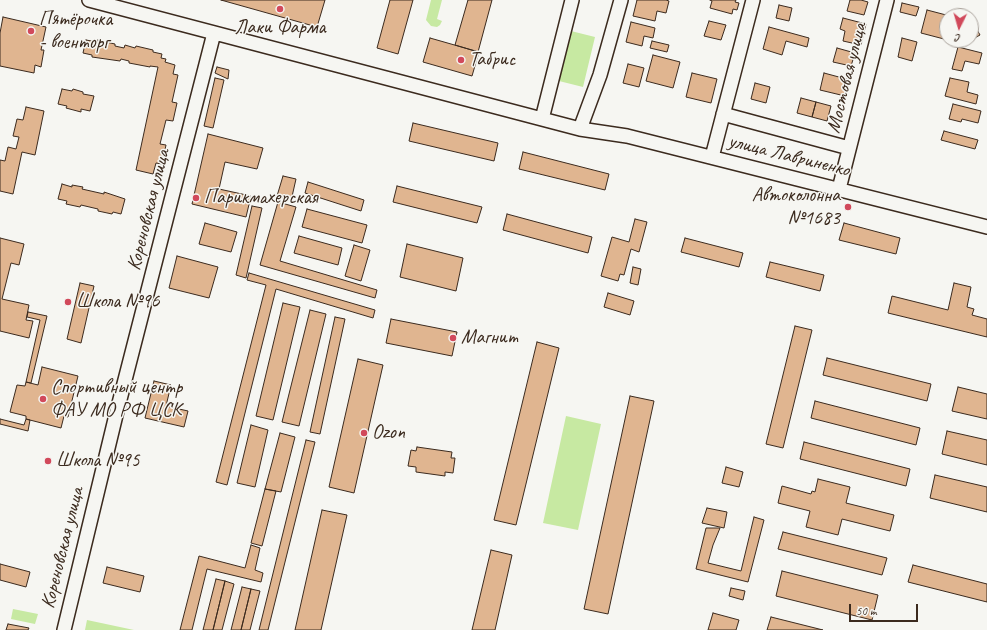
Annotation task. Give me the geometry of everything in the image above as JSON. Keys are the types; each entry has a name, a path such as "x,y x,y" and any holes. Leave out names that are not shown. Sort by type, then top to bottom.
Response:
{"street":[{"path":"89,0 580,129 600,75 621,0"},
{"path":"542,119 572,0"},
{"path":"712,157 753,0"},
{"name":"Мостовая улица","path":"839,189 887,0"},
{"name":"Кореновская улица","path":"64,630 116,415 214,33"},
{"name":"улица Лавриненко","path":"723,114 849,148"},
{"name":"улица Лавриненко","path":"580,129 627,136 987,227"}],"green space":[{"path":"431,0 442,0 437,19 442,21 437,27 431,26 426,20"},
{"path":"571,31 595,37 583,87 559,81"},
{"path":"566,416 601,424 578,530 543,523"},
{"path":"13,609 38,614 35,624 11,619"},
{"path":"87,620 134,630 85,630"}],"building":[{"path":"221,0 325,0 317,27"},
{"path":"390,0 413,0 398,54 377,48"},
{"path":"468,0 492,0 478,52 455,45"},
{"path":"637,0 669,1 666,13 657,11 655,21 633,16"},
{"path":"710,0 736,0 735,2 739,3 737,10 733,9 732,14 710,8 712,1"},
{"path":"850,0 861,0 868,2 864,15 847,11"},
{"path":"902,3 919,7 916,16 900,12"},
{"path":"779,5 792,8 789,21 776,18"},
{"path":"927,10 939,13 939,38 921,33"},
{"path":"3,17 46,27 41,50 44,50 41,67 35,65 34,73 0,66 0,33"},
{"path":"843,18 866,24 861,45 843,41 845,31 840,29"},
{"path":"709,21 726,25 721,40 704,36"},
{"path":"631,22 655,28 653,38 644,36 642,46 626,42"},
{"path":"769,27 809,38 807,47 786,41 782,55 763,49"},
{"path":"430,38 479,52 472,76 423,62"},
{"path":"902,38 917,42 912,61 898,57"},
{"path":"86,40 97,42 97,40 115,44 115,46 124,48 125,45 153,50 153,52 162,54 161,58 166,59 165,62 175,65 173,74 178,75 172,102 177,103 173,121 166,120 160,144 166,145 162,164 156,163 153,174 136,170 158,67 129,63 129,61 121,59 120,61 92,57 92,55 83,53"},
{"path":"652,41 669,45 667,52 650,48"},
{"path":"837,48 855,53 851,66 833,62"},
{"path":"958,48 982,53 979,64 965,61 962,71 952,69"},
{"path":"653,55 680,62 673,88 646,81"},
{"path":"628,64 644,68 639,87 623,83"},
{"path":"217,67 229,70 228,79 215,73"},
{"path":"692,73 717,79 711,103 686,97"},
{"path":"824,73 850,80 845,96 820,90"},
{"path":"215,78 224,80 213,128 204,126"},
{"path":"950,78 969,82 967,92 978,95 976,104 945,96"},
{"path":"755,83 770,87 766,103 751,99"},
{"path":"62,89 72,91 73,89 83,92 83,94 94,96 90,111 81,109 81,112 58,104"},
{"path":"801,98 816,102 812,117 797,113"},
{"path":"816,102 831,106 827,121 812,117"},
{"path":"953,104 981,111 978,123 962,119 961,122 949,119"},
{"path":"26,107 44,111 35,155 22,152 13,194 0,191 0,160 5,161 8,147 16,149 19,137 13,136 17,119 23,120"},
{"path":"413,123 498,143 494,161 409,141"},
{"path":"944,131 978,140 975,149 941,140"},
{"path":"208,134 263,148 257,169 225,162 219,189 251,196 246,217 192,204"},
{"path":"523,152 609,174 605,190 519,169"},
{"path":"283,176 296,179 291,201 277,196"},
{"path":"308,182 364,200 361,211 305,193"},
{"path":"62,184 72,187 72,185 83,187 82,189 104,194 104,192 125,199 121,214 98,211 98,209 81,205 80,207 66,204 67,201 58,199"},
{"path":"397,186 482,207 477,223 393,202"},
{"path":"278,202 296,207 280,261 377,290 375,298 260,265"},
{"path":"252,206 262,208 246,278 236,275"},
{"path":"307,209 367,225 362,243 302,227"},
{"path":"507,214 592,237 588,253 503,230"},
{"path":"635,219 647,222 639,252 631,249 624,275 620,274 618,281 601,276 612,237 629,242"},
{"path":"205,223 237,232 231,252 199,244"},
{"path":"844,223 900,238 896,254 839,240"},
{"path":"299,236 342,248 338,265 294,253"},
{"path":"0,238 24,244 19,265 11,263 2,299 29,305 26,320 33,321 29,338 0,331"},
{"path":"685,238 743,253 739,267 681,252"},
{"path":"407,244 463,258 456,291 400,277"},
{"path":"354,245 370,250 361,281 345,276"},
{"path":"177,256 218,267 209,298 169,288"},
{"path":"770,262 824,275 820,291 766,277"},
{"path":"633,267 641,269 638,285 630,283"},
{"path":"249,273 375,310 373,318 276,289 227,485 216,482 266,285 247,280"},
{"path":"80,283 94,286 81,343 67,339"},
{"path":"954,283 971,287 967,307 974,309 972,315 987,319 987,337 888,313 892,296 948,310"},
{"path":"608,293 634,301 630,315 604,307"},
{"path":"283,303 300,307 273,420 256,416"},
{"path":"310,310 326,314 299,426 282,422"},
{"path":"28,312 47,316 31,383 26,382 40,320 27,317"},
{"path":"335,317 345,319 320,434 310,432"},
{"path":"391,319 457,332 452,356 386,343"},
{"path":"795,326 812,330 783,448 766,444"},
{"path":"537,342 559,348 516,525 494,520"},
{"path":"827,358 931,384 927,401 823,375"},
{"path":"358,359 383,365 354,493 329,487"},
{"name":"Спортивный центр ФАУ МО РФ ЦСК","path":"42,367 78,376 68,417 64,416 61,428 26,419 26,416 10,412 17,385 25,386 26,382 38,385"},
{"path":"154,381 171,385 166,406 188,411 184,427 145,418"},
{"path":"958,387 987,394 987,419 952,411"},
{"path":"630,396 654,401 608,614 584,609"},
{"path":"815,401 920,428 916,445 811,418"},
{"path":"0,419 24,425 26,419 30,420 28,431 0,424"},
{"path":"251,425 268,430 255,487 237,483"},
{"path":"947,431 987,440 987,465 942,454"},
{"path":"280,433 295,437 281,492 265,489"},
{"path":"306,440 315,442 268,630 259,630"},
{"path":"804,442 910,469 906,486 800,459"},
{"path":"417,447 452,452 451,458 455,458 453,473 445,472 445,476 416,472 416,467 408,466 411,450 416,451"},
{"path":"726,467 743,472 739,487 722,483"},
{"path":"935,475 987,487 987,512 930,498"},
{"path":"818,479 850,487 846,503 894,515 890,531 842,519 838,535 806,527 810,511 778,503 782,486 811,494 812,491 815,492"},
{"path":"265,489 276,491 262,546 251,543"},
{"path":"707,508 727,512 724,528 702,523"},
{"path":"322,510 347,515 321,630 295,630"},
{"path":"754,517 764,520 748,582 696,569 706,528 720,528 708,563 741,571"},
{"path":"783,532 887,558 882,575 778,549"},
{"path":"251,545 260,548 255,570 263,573 261,582 207,569 192,630 180,630 199,556 245,568"},
{"path":"491,550 512,555 495,630 472,630"},
{"path":"0,564 30,572 26,587 0,580"},
{"path":"913,565 987,584 987,602 908,582"},
{"path":"107,567 144,576 140,592 103,583"},
{"path":"782,571 878,595 872,620 776,596"},
{"path":"216,579 225,581 213,630 203,630"},
{"path":"225,581 234,584 222,630 213,630"},
{"path":"242,587 251,589 241,630 231,630"},
{"path":"731,588 745,591 743,600 729,596"},
{"path":"251,589 260,591 250,630 241,630"},
{"path":"713,613 739,620 736,630 708,630"},
{"path":"771,617 823,630 767,630"},
{"path":"8,624 29,628 28,630 6,630"}],"place":[{"name":"Лаки Фарма","path":"280,9"},
{"name":"Пятёрочка - военторг","path":"31,31"},
{"name":"Табрис","path":"461,60"},
{"name":"Парикмахерская","path":"196,198"},
{"name":"Автоколонна №1683","path":"848,207"},
{"name":"Школа №96","path":"68,302"},
{"name":"Магнит","path":"453,338"},
{"name":"Спортивный центр ФАУ МО РФ ЦСК","path":"43,399"},
{"name":"Ozon","path":"364,433"},
{"name":"Школа №95","path":"48,461"}]}
